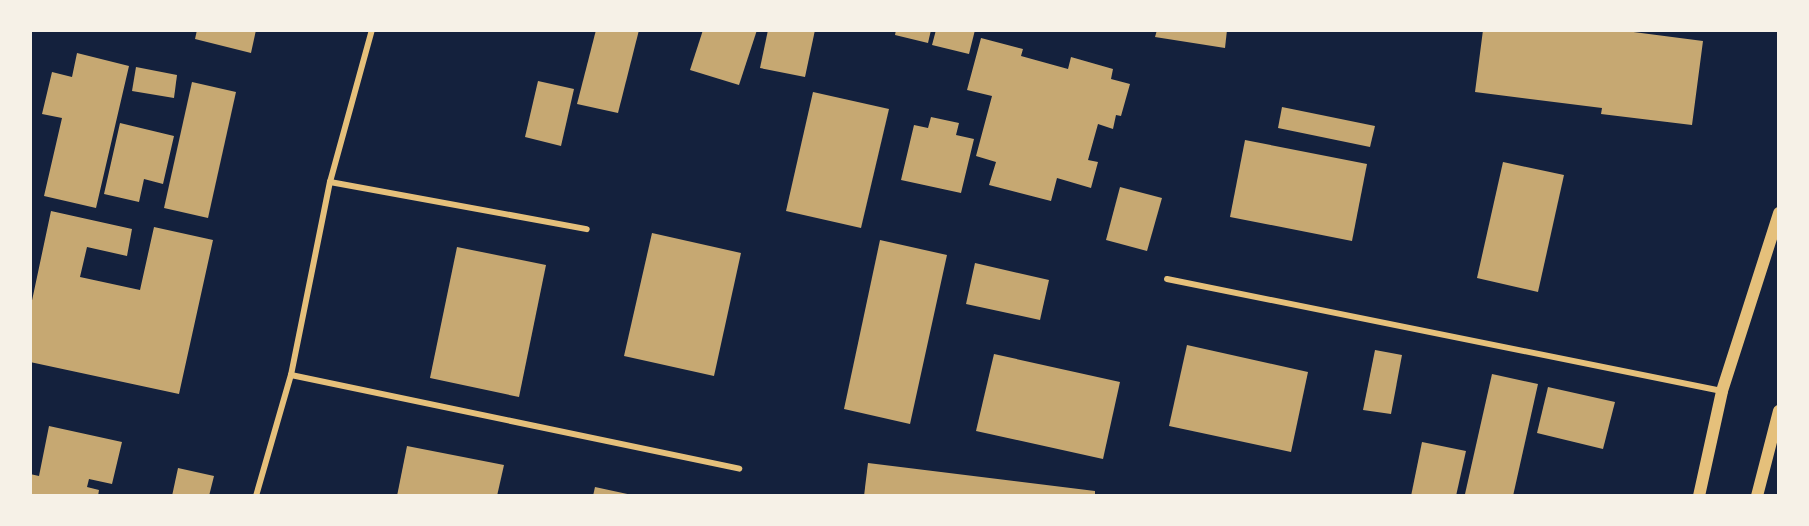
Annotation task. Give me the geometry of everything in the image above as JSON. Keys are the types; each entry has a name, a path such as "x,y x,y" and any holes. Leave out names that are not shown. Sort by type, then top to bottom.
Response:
{"main road":[{"path":"1699,496 1722,391 1779,213"},
{"path":"1757,496 1779,411"}],"street":[{"path":"256,496 291,375 330,182 372,30"},
{"path":"330,182 587,230"},
{"path":"1167,279 1722,391"},
{"path":"291,375 739,469"}],"building":[{"path":"197,30 256,30 251,53 195,39"},
{"path":"596,30 639,30 618,113 577,104"},
{"path":"703,30 757,30 739,85 690,70"},
{"path":"768,30 815,30 805,77 760,68"},
{"path":"896,30 931,30 928,43 895,35"},
{"path":"936,30 975,30 969,54 932,45"},
{"path":"1157,30 1227,30 1225,48 1155,37"},
{"path":"1483,30 1618,30 1703,41 1692,125 1601,114 1602,108 1475,92"},
{"path":"981,38 1023,49 1021,56 1068,69 1071,57 1113,69 1111,79 1130,84 1121,116 1116,115 1113,129 1098,124 1088,160 1098,162 1091,188 1057,178 1051,201 989,185 996,162 976,156 992,96 967,90"},
{"path":"77,53 129,66 96,208 44,196 62,118 42,114 52,72 72,77"},
{"path":"136,67 177,75 174,98 132,91"},
{"path":"538,81 574,89 561,146 525,137"},
{"path":"192,82 236,92 208,218 164,208"},
{"path":"813,92 889,109 861,228 786,211"},
{"path":"1282,107 1375,126 1370,147 1278,128"},
{"path":"931,117 959,123 956,135 974,139 961,193 901,180 914,125 928,128"},
{"path":"120,123 174,136 163,184 144,179 139,202 104,194"},
{"path":"1245,140 1367,164 1352,241 1230,217"},
{"path":"1503,162 1564,175 1538,292 1477,278"},
{"path":"1120,187 1162,198 1147,251 1106,240"},
{"path":"51,211 132,229 127,256 87,247 80,277 140,290 154,227 213,240 179,394 30,362 30,310"},
{"path":"652,233 741,253 714,376 624,356"},
{"path":"880,240 947,255 910,424 844,409"},
{"path":"457,247 546,265 519,397 430,378"},
{"path":"975,263 1049,280 1040,320 966,304"},
{"path":"1187,345 1308,372 1291,452 1169,426"},
{"path":"1375,350 1402,355 1391,414 1363,410"},
{"path":"994,354 1120,382 1103,459 976,431"},
{"path":"1492,374 1538,384 1513,496 1465,494"},
{"path":"1548,387 1615,402 1603,449 1537,433"},
{"path":"49,426 122,442 112,484 89,479 87,487 99,490 98,496 30,496 30,474 39,476"},
{"path":"1422,442 1466,451 1456,496 1411,496"},
{"path":"407,446 504,465 497,496 397,496"},
{"path":"868,463 1095,491 1095,496 864,496"},
{"path":"178,468 214,476 209,496 172,496"},
{"path":"595,487 632,495 632,496 593,496"}]}
